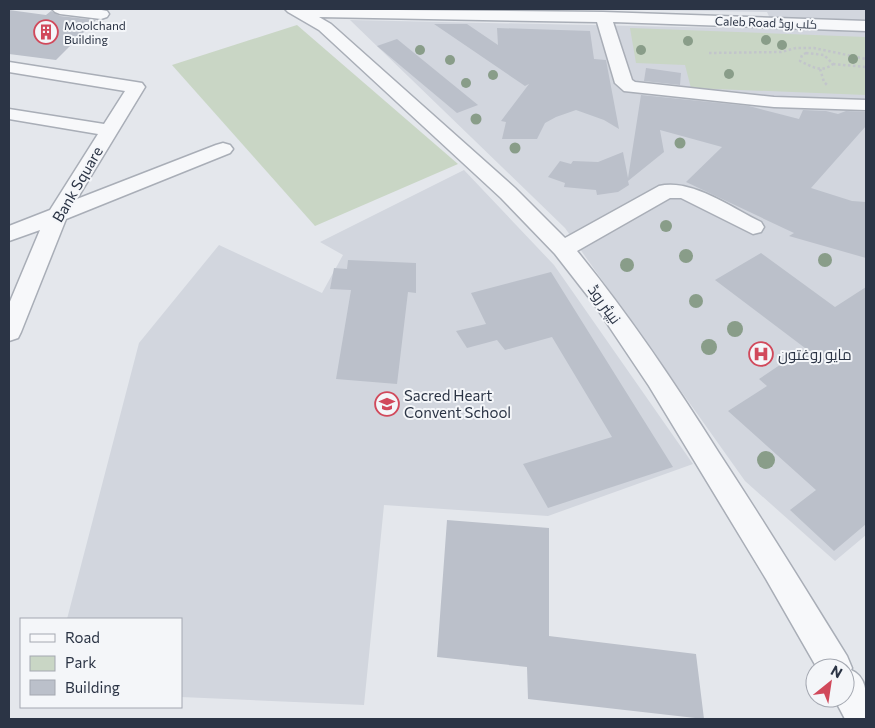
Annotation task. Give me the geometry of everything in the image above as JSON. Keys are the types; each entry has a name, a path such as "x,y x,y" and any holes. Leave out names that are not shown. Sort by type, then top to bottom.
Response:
{"street":[{"path":"60,9 101,14"},
{"name":"Caleb Road کلب روڈ","path":"300,12 602,17 783,16 866,26"},
{"name":"نیپئر روڈ","path":"300,12 325,26 508,193 563,249 602,298 658,379 777,569 829,658"},
{"path":"602,17 624,83 630,87 774,102 866,105"},
{"path":"9,67 136,87 109,130"},
{"name":"Bank Square","path":"9,332 57,215 109,130 12,119"},
{"path":"9,234 223,149"},
{"path":"563,249 666,191 686,192 753,227"},
{"path":"855,703 864,719"}],"path":[{"path":"709,53 774,53 796,48 814,48 866,59"},
{"path":"833,64 829,58 818,53 806,53 800,58 803,64 815,69 827,69 833,64 866,67"}],"shaded area":[{"name":"مایو روغتون","path":"593,9 866,9 866,535 835,561 745,481 565,228 350,20 775,29 767,12"},
{"name":"Sacred Heart Convent School","path":"464,170 554,265 693,464 548,516 384,505 364,705 182,697 182,618 67,618 139,343 219,245 322,293 343,255 320,242"}],"green space":[{"path":"297,25 458,164 315,226 172,65"},
{"path":"630,28 866,37 866,95 691,88 685,65 636,63"}],"building":[{"name":"Moolchand Building","path":"9,10 46,15 51,11 60,16 96,20 56,60 9,54"},
{"path":"434,24 467,24 498,45 497,28 590,31 594,59 606,60 619,129 604,120 576,110 545,123 537,139 502,139 506,122 501,121 529,84 525,86"},
{"path":"397,39 478,105 457,113 377,46"},
{"path":"646,68 681,73 680,85 644,81"},
{"path":"641,95 749,106 799,119 803,110 826,111 838,114 846,111 866,112 866,126 811,188 852,201 866,202 866,258 789,236 794,233 686,182 722,147 660,130 664,152 628,181 629,185 618,192 597,195 596,190 564,187 565,183 548,177 560,161 571,164 573,161 598,162 623,152 628,178"},
{"path":"761,253 835,307 866,287 866,524 834,551 790,510 816,490 728,411 767,386 759,379 805,348 715,280"},
{"path":"348,260 416,263 416,293 408,292 397,384 336,379 351,290 330,289 334,268 347,269"},
{"path":"551,272 673,467 548,508 523,464 612,437 552,337 505,350 497,340 467,348 456,331 486,324 471,293"},
{"path":"447,520 549,528 549,636 696,654 704,719 528,699 527,667 437,657"}],"place":[{"name":"Moolchand Building","path":"46,32"},
{"name":"مایو روغتون","path":"761,354"},
{"name":"Sacred Heart Convent School","path":"387,404"}]}
